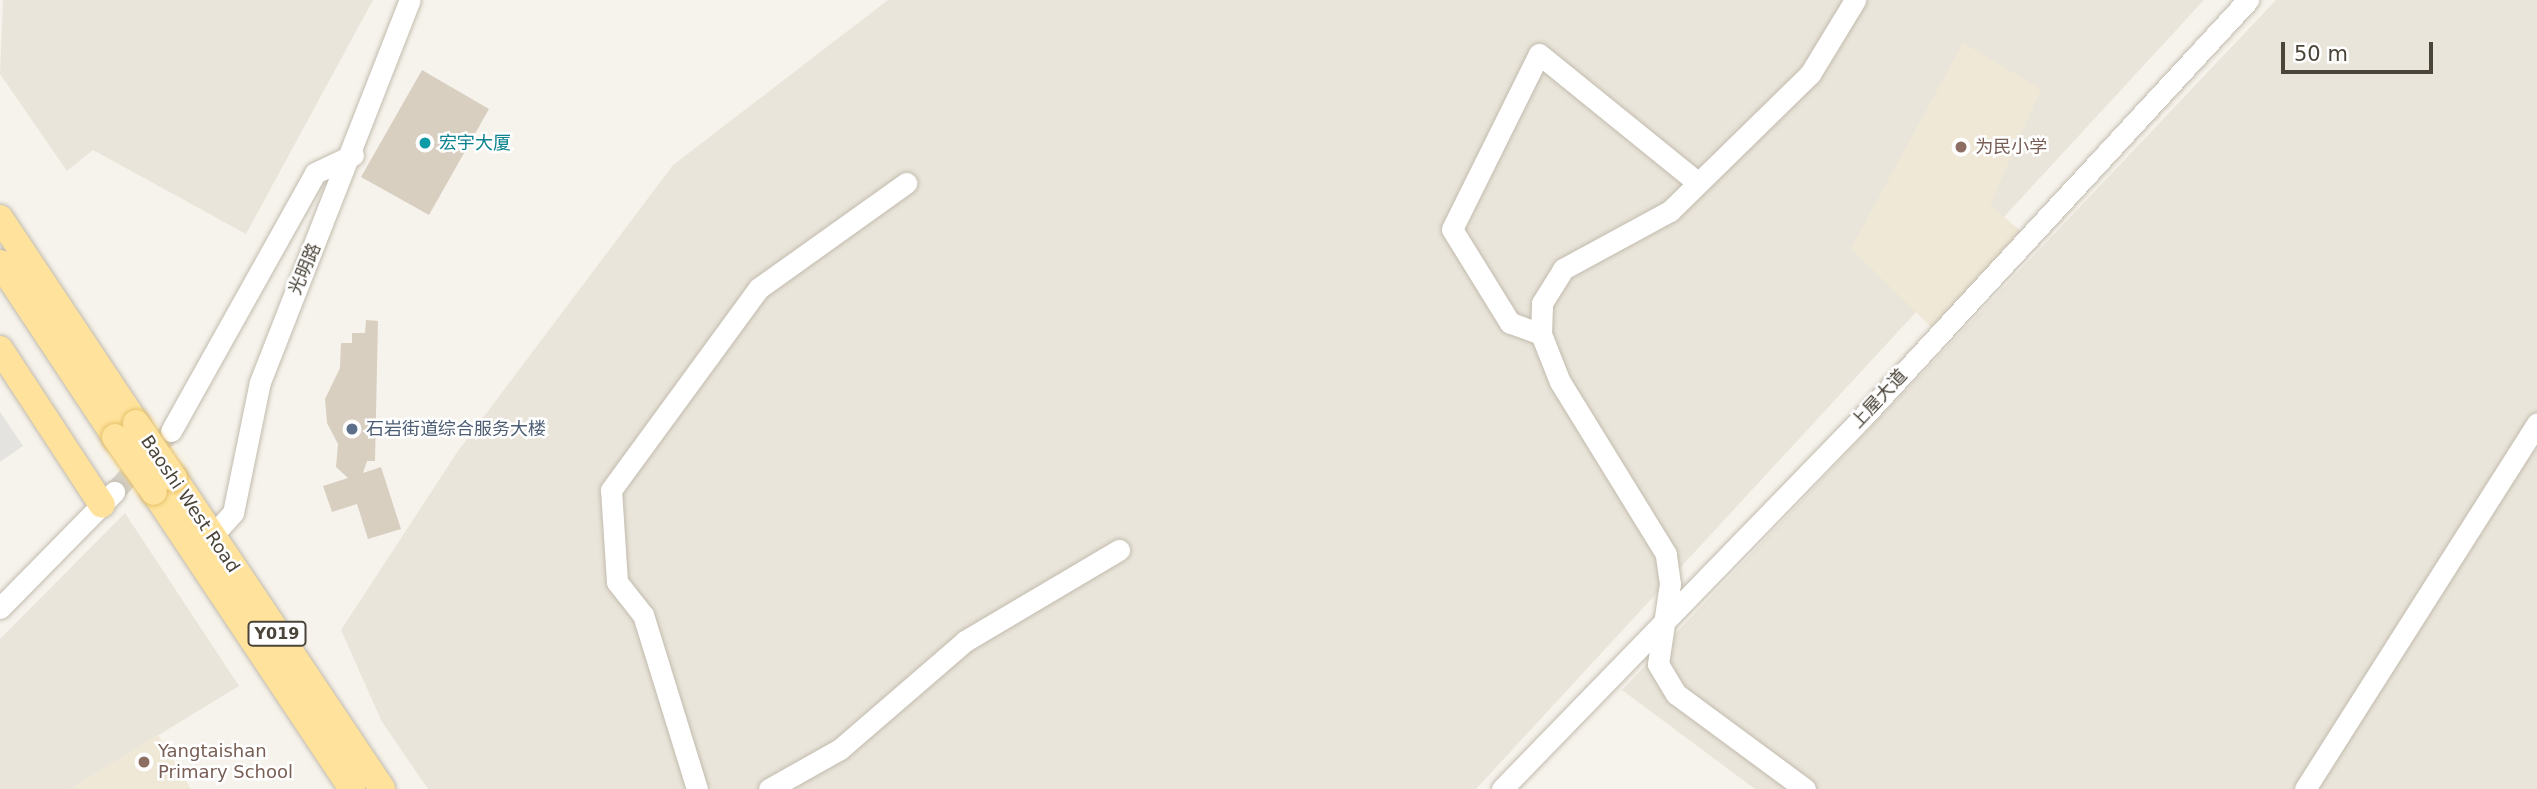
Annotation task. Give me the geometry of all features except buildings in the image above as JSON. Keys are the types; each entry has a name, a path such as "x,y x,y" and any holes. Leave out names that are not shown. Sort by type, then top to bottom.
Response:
{"main road":[{"name":"Baoshi West Road","path":"0,218 126,430"},
{"name":"Baoshi West Road","path":"0,263 126,430 164,485 352,789"},
{"path":"0,349 108,499"},
{"name":"Baoshi West Road","path":"164,485 212,536 382,789"}],"street":[{"name":"光明路","path":"212,536 233,513 260,382 353,155 410,0"},
{"path":"1805,789 1676,694 1658,664 1666,617 1665,555 1560,382 1541,334 1542,303 1563,269 1670,211 1696,181 1810,74 1855,0"},
{"name":"上屋大道","path":"1502,789 1863,417 2248,0"},
{"path":"1541,334 1510,323 1452,229 1539,54 1696,181"},
{"path":"171,431 315,173 353,155"},
{"path":"697,789 643,615 617,582 611,489 759,288 906,183"},
{"path":"2305,789 2537,423"},
{"path":"0,608 108,499"},
{"path":"769,789 840,749 965,641 1119,550"}],"shaded area":[{"path":"3,0 373,0 246,234 93,150 67,171 0,74"},
{"path":"888,0 2204,0 1476,789 428,789 382,722 341,630 458,451 673,165"},
{"path":"2276,0 2537,0 2537,789 1755,789 1622,690"},
{"name":"为民小学","path":"1963,43 2041,89 1990,205 2022,232 1932,328 1851,248"},
{"path":"0,412 23,446 0,462"},
{"path":"125,513 239,686 70,789 0,789 0,639"},
{"name":"Yangtaishan Primary School","path":"158,735 191,789 70,789"}],"tunnel":[{"path":"114,492 171,431"}],"place":[{"name":"宏宇大厦","path":"425,143"},
{"name":"为民小学","path":"1961,147"},
{"name":"石岩街道综合服务大楼","path":"352,429"},
{"name":"Yangtaishan Primary School","path":"144,762"}]}
